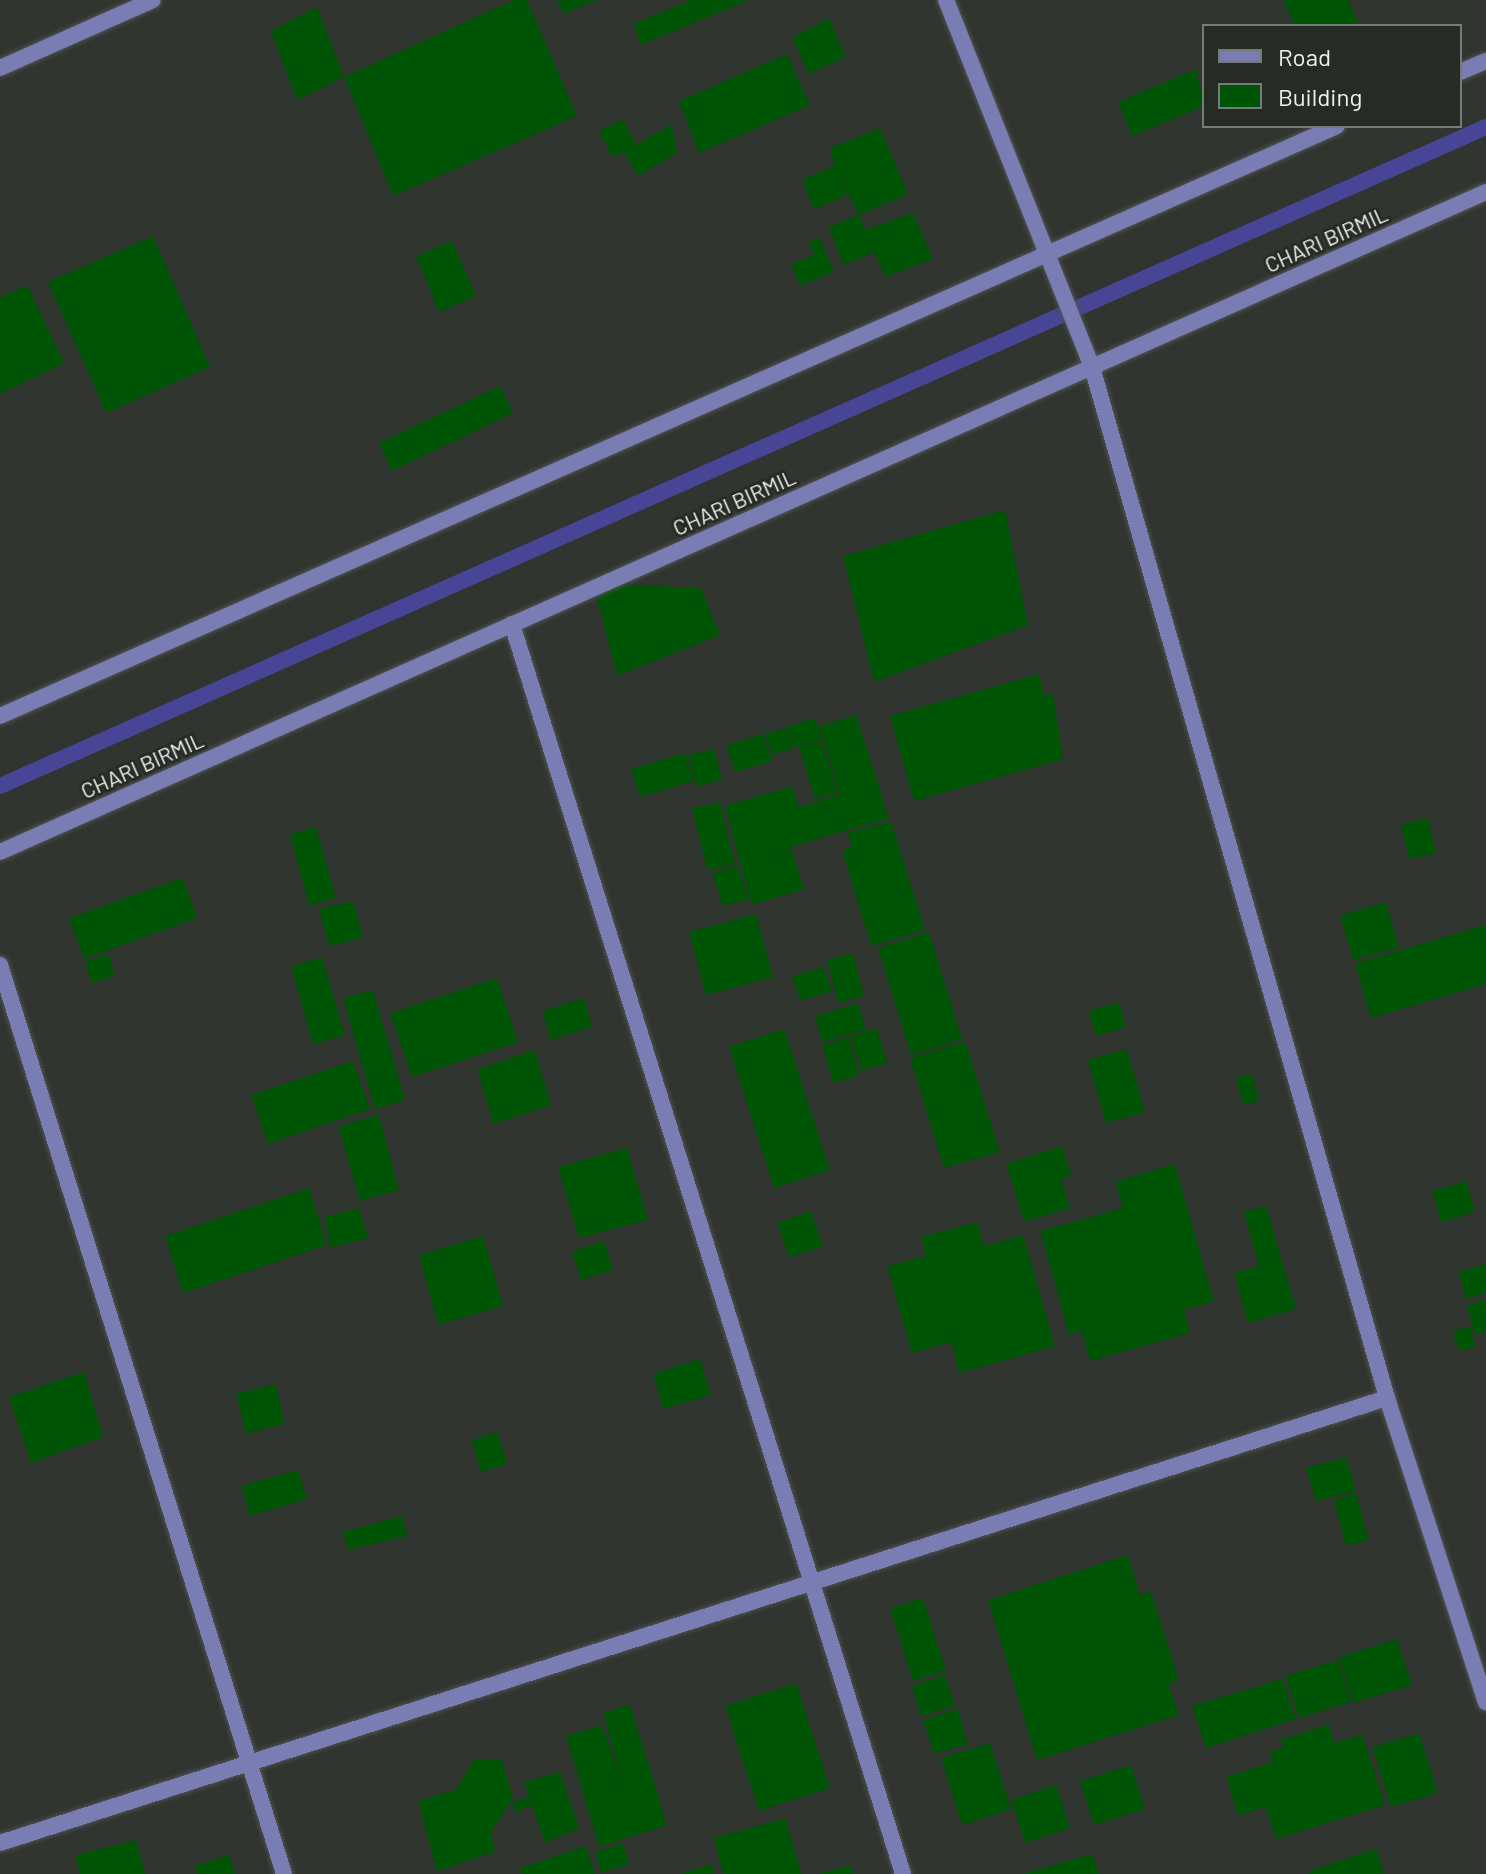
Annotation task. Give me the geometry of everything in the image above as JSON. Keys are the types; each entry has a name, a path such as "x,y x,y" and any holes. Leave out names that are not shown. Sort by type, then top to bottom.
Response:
{"street":[{"path":"0,68 153,0"},
{"path":"946,0 1050,252 1092,367 1387,1398 1486,1702"},
{"path":"1462,71 1486,61"},
{"path":"0,716 1332,128"},
{"name":"CHARI BIRMIL","path":"0,852 1486,192"},
{"path":"512,624 903,1874"},
{"path":"0,965 284,1874"},
{"path":"0,1843 812,1587 1387,1398"}],"building":[{"path":"514,0 527,0 577,116 393,196 344,77"},
{"path":"557,0 597,0 563,14"},
{"path":"691,0 749,0 641,45 633,24"},
{"path":"1283,0 1348,0 1359,24 1294,24"},
{"path":"317,7 344,77 297,100 271,31"},
{"path":"829,18 846,57 809,74 792,38"},
{"path":"787,54 810,105 699,153 679,101"},
{"path":"1196,69 1202,107 1132,136 1118,102"},
{"path":"623,119 636,145 672,124 677,153 638,176 624,152 612,157 599,131"},
{"path":"880,128 908,194 859,215 840,178 847,195 814,209 802,180 834,166 830,148"},
{"path":"913,213 933,259 885,277 874,252 844,265 828,227 859,215 865,230"},
{"path":"153,236 210,367 106,413 48,282"},
{"path":"820,238 834,272 800,286 791,264 814,255 809,242"},
{"path":"452,241 476,296 439,312 416,256"},
{"path":"27,285 64,363 0,394 0,298"},
{"path":"500,386 513,413 392,471 379,443"},
{"path":"1005,510 1028,625 874,682 843,556"},
{"path":"593,583 701,588 720,635 617,676"},
{"path":"1039,674 1045,696 1053,693 1063,759 914,801 890,716"},
{"path":"856,715 889,818 774,852 791,848 804,889 751,905 725,806 792,786 799,807 840,794 819,726"},
{"path":"815,718 822,739 793,748 786,727"},
{"path":"786,728 792,749 772,755 765,734"},
{"path":"763,734 772,761 735,772 726,745"},
{"path":"821,741 838,792 815,799 799,747"},
{"path":"714,749 722,779 697,787 688,755"},
{"path":"685,753 694,781 640,797 631,769"},
{"path":"720,802 735,864 707,870 692,808"},
{"path":"1428,818 1436,853 1409,859 1401,824"},
{"path":"891,821 925,930 871,946 842,850 852,847 847,833"},
{"path":"316,827 336,898 309,906 290,834"},
{"path":"737,865 748,899 723,906 712,873"},
{"path":"183,878 197,918 84,959 69,918"},
{"path":"353,901 363,938 329,946 319,909"},
{"path":"1386,902 1399,947 1353,960 1340,915"},
{"path":"756,914 773,977 706,995 689,932"},
{"path":"1486,925 1486,984 1371,1018 1355,963"},
{"path":"929,932 962,1039 911,1055 878,948"},
{"path":"853,953 864,996 838,1003 827,960"},
{"path":"108,954 115,976 92,983 85,962"},
{"path":"322,957 345,1035 313,1044 291,966"},
{"path":"824,967 832,992 800,1000 792,976"},
{"path":"497,978 518,1042 412,1077 390,1013"},
{"path":"373,990 405,1100 375,1109 343,998"},
{"path":"584,998 592,1027 551,1040 542,1011"},
{"path":"1119,1002 1126,1027 1096,1036 1089,1011"},
{"path":"858,1003 866,1029 822,1042 815,1016"},
{"path":"877,1028 887,1063 861,1071 850,1036"},
{"path":"784,1029 830,1170 774,1188 729,1047"},
{"path":"848,1037 859,1076 833,1083 822,1045"},
{"path":"965,1041 1000,1152 944,1168 910,1058"},
{"path":"1127,1049 1145,1112 1106,1123 1088,1060"},
{"path":"535,1050 551,1105 493,1124 477,1069"},
{"path":"353,1061 370,1109 268,1144 251,1095"},
{"path":"1252,1074 1259,1100 1244,1105 1236,1078"},
{"path":"379,1115 399,1190 360,1201 338,1126"},
{"path":"1062,1146 1071,1175 1061,1179 1070,1208 1024,1222 1006,1164"},
{"path":"627,1148 648,1220 579,1238 558,1167"},
{"path":"1175,1164 1214,1301 1184,1310 1190,1333 1090,1361 1082,1331 1069,1335 1040,1231 1123,1208 1115,1182"},
{"path":"1466,1181 1475,1212 1441,1222 1432,1191"},
{"path":"309,1188 327,1245 183,1293 165,1236"},
{"path":"1266,1206 1296,1309 1248,1323 1234,1273 1259,1266 1244,1212"},
{"path":"359,1208 368,1238 331,1248 324,1217"},
{"path":"811,1211 823,1247 789,1257 777,1223"},
{"path":"977,1222 984,1246 1023,1235 1055,1346 959,1373 951,1342 912,1353 887,1266 926,1256 921,1237"},
{"path":"483,1236 503,1306 438,1325 419,1255"},
{"path":"604,1241 613,1270 581,1280 572,1251"},
{"path":"1486,1264 1486,1293 1466,1299 1458,1272"},
{"path":"1486,1299 1486,1332 1475,1335 1467,1305"},
{"path":"1470,1326 1475,1347 1459,1351 1453,1331"},
{"path":"700,1359 711,1395 663,1409 653,1374"},
{"path":"84,1372 103,1437 31,1463 9,1397"},
{"path":"276,1384 284,1424 246,1434 236,1394"},
{"path":"497,1432 507,1464 481,1472 471,1440"},
{"path":"1346,1457 1356,1491 1316,1501 1306,1468"},
{"path":"298,1470 307,1499 250,1516 241,1486"},
{"path":"1356,1493 1369,1540 1346,1546 1334,1500"},
{"path":"402,1516 407,1536 348,1550 343,1532"},
{"path":"1128,1555 1140,1595 1151,1591 1179,1680 1168,1683 1179,1715 1037,1760 988,1600"},
{"path":"923,1598 946,1671 913,1681 890,1608"},
{"path":"1397,1639 1412,1685 1353,1703 1339,1657"},
{"path":"1338,1660 1351,1702 1299,1718 1285,1676"},
{"path":"945,1675 955,1706 921,1716 912,1686"},
{"path":"1282,1679 1296,1719 1206,1748 1192,1706"},
{"path":"796,1683 830,1788 759,1811 725,1706"},
{"path":"630,1704 667,1825 599,1847 566,1736 602,1725 623,1783 603,1713"},
{"path":"958,1709 968,1744 934,1754 923,1720"},
{"path":"1329,1724 1334,1743 1362,1734 1385,1805 1276,1839 1265,1807 1238,1816 1226,1777 1273,1762 1270,1752 1284,1747 1281,1740"},
{"path":"1419,1733 1438,1793 1391,1807 1372,1747"},
{"path":"990,1743 1011,1809 962,1825 941,1758"},
{"path":"473,1760 502,1760 513,1798 491,1832 495,1852 437,1871 418,1801 457,1789"},
{"path":"1131,1765 1145,1809 1094,1825 1080,1781"},
{"path":"560,1772 579,1828 545,1843 532,1805 515,1812 512,1803 529,1797 524,1782"},
{"path":"1056,1785 1070,1828 1025,1843 1011,1800"},
{"path":"786,1818 801,1874 723,1874 714,1838"},
{"path":"136,1840 145,1874 80,1874 75,1855"},
{"path":"623,1843 629,1864 601,1873 595,1852"},
{"path":"586,1846 595,1874 522,1874 520,1868"},
{"path":"1376,1849 1384,1874 1310,1874 1309,1871"},
{"path":"1092,1854 1099,1874 1026,1873"},
{"path":"229,1855 235,1874 197,1874 194,1866"},
{"path":"712,1864 714,1874 682,1874 689,1871"},
{"path":"851,1865 853,1874 821,1874 821,1873"}],"waterway":[{"path":"0,786 1486,127"}]}
